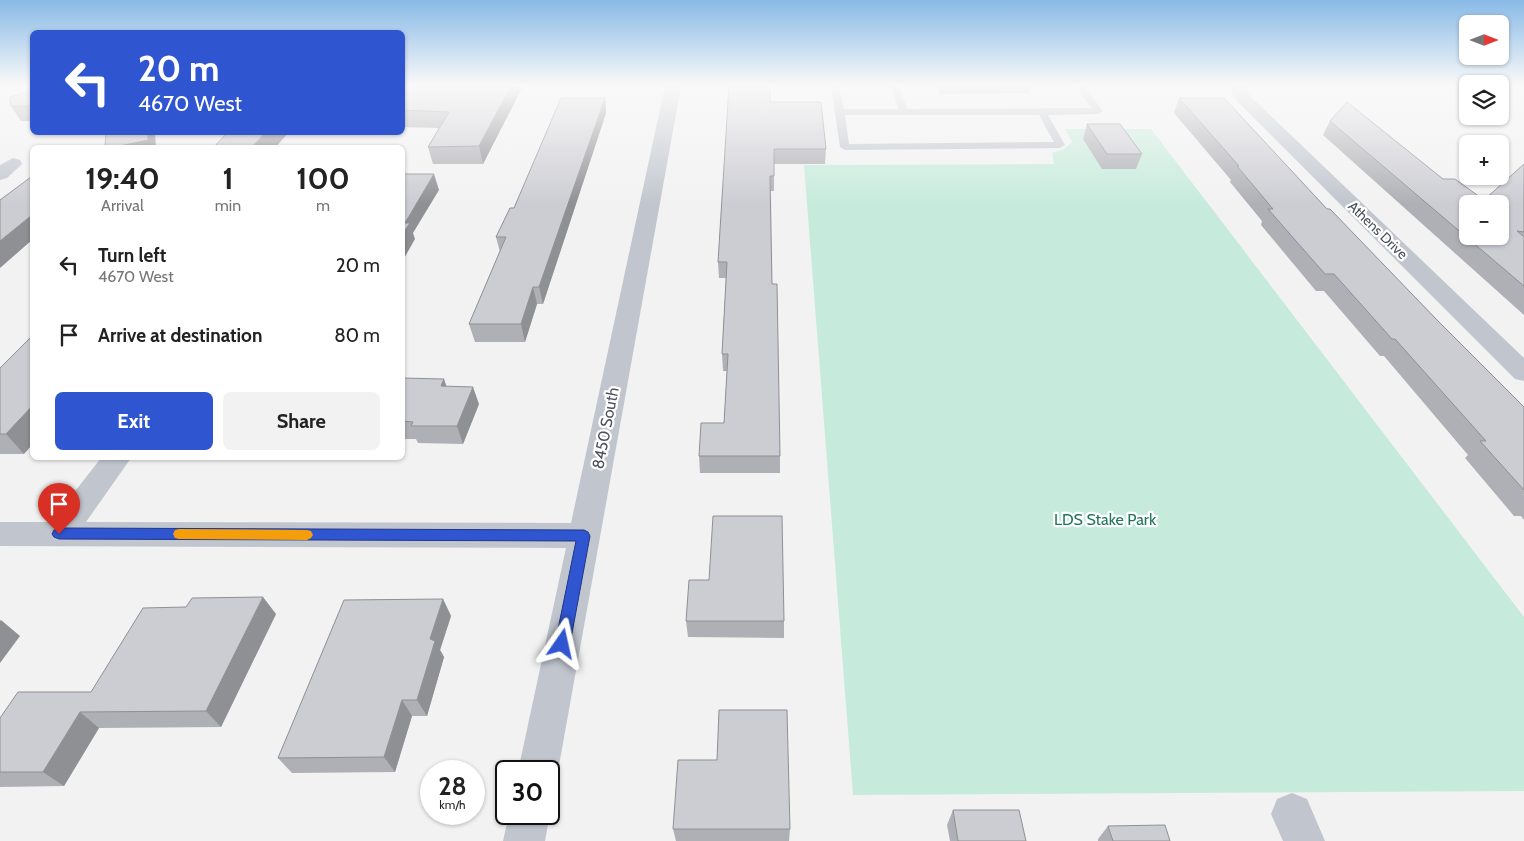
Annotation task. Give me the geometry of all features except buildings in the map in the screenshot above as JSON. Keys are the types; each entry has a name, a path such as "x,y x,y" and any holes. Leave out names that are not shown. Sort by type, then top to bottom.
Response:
{"street":[{"name":"8450 South","path":"540,760 664,125"},
{"name":"Athens Drive","path":"1271,125 1524,373"},
{"path":"59,534 115,460"},
{"path":"0,534 584,536"},
{"path":"524,841 527,825"}],"lane":[{"path":"842,125 845,147 1060,145 1049,125"}],"green space":[{"name":"LDS Stake Park","path":"1065,129 1151,129 1524,617 1524,791 853,795 804,165 1054,164 1052,153 1064,149 1072,142"}],"slow traffic":[{"path":"179,534 307,535"}],"route":[{"path":"59,534 584,536 562,644"}]}
